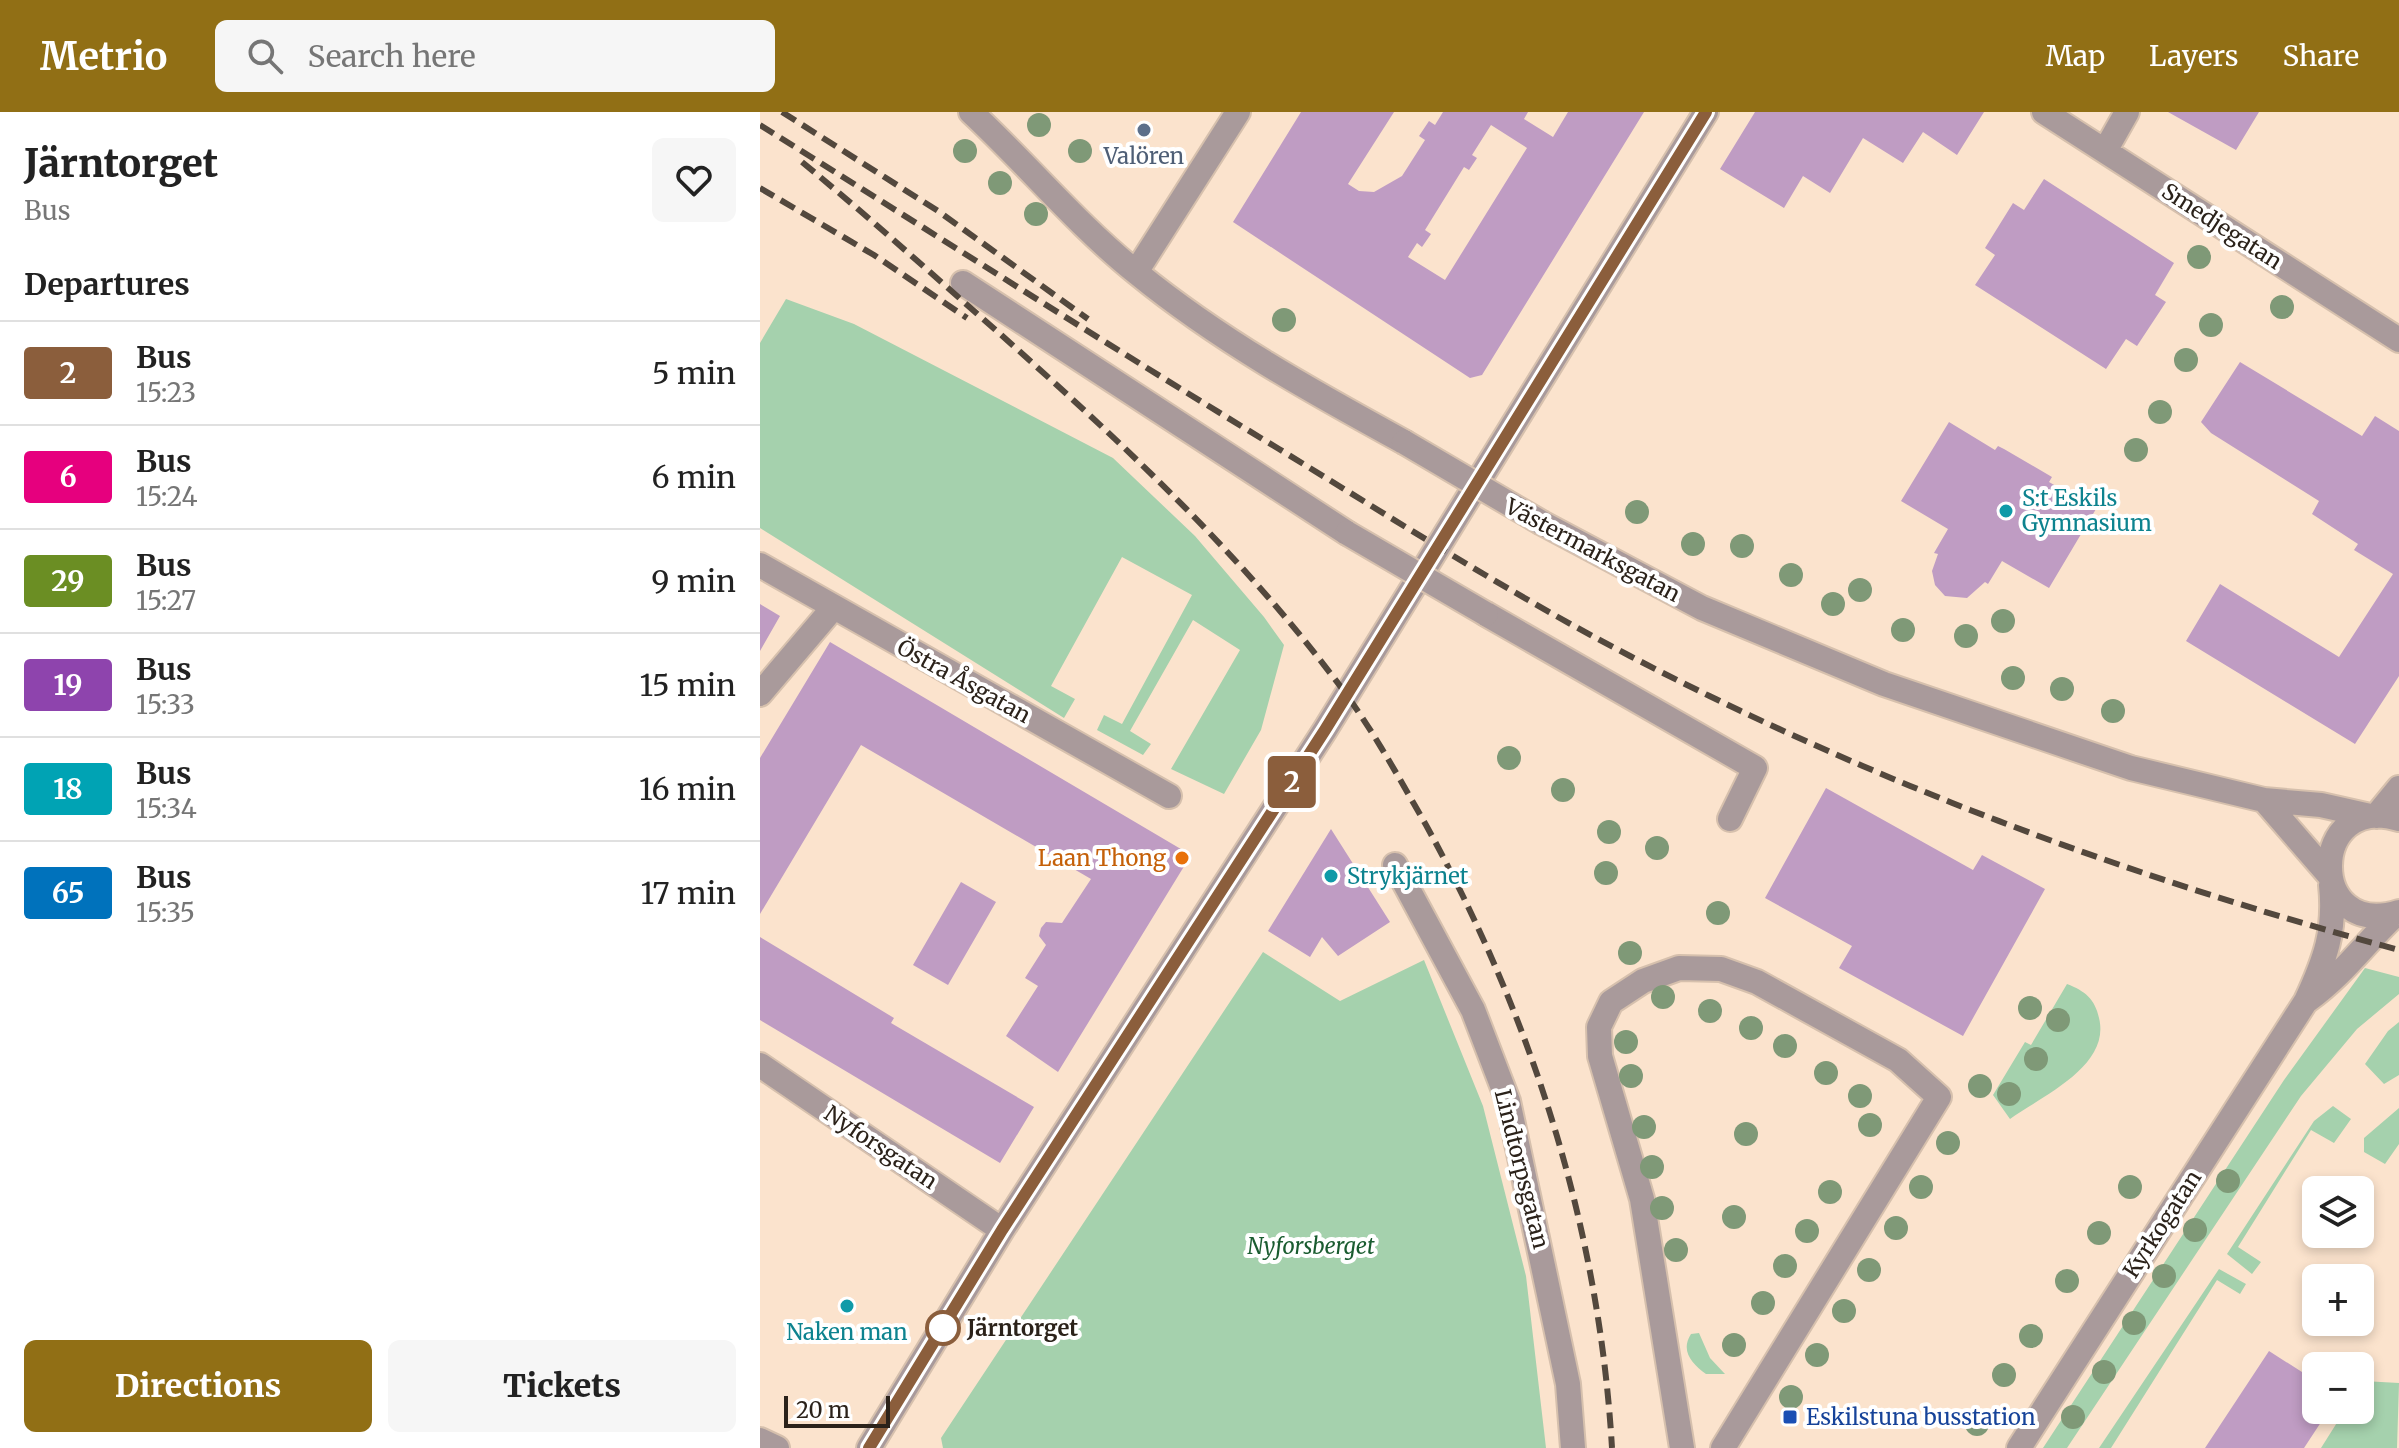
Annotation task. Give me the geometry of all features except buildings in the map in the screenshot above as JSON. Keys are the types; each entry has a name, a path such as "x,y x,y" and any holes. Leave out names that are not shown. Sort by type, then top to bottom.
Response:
{"street":[{"name":"Västermarksgatan","path":"971,112 1027,165 1095,237 1136,272 1270,367 1542,523 1702,608 1884,684 2131,768 2264,800 2321,805 2382,817"},
{"path":"1136,272 1238,112"},
{"path":"869,1448 1002,1230 1325,730 1706,112"},
{"name":"Smedjegatan","path":"2044,112 2399,340"},
{"path":"2105,151 2127,112"},
{"path":"963,283 1347,533 1755,768 1730,819"},
{"name":"Östra Åsgatan","path":"760,565 1169,796"},
{"path":"760,694 833,608"},
{"path":"2382,817 2399,788"},
{"path":"2264,800 2330,880 2342,902 2359,913 2378,917 2398,913"},
{"name":"Kyrkogatan","path":"2019,1448 2306,1001 2322,968 2335,919 2329,856 2337,838 2351,823 2382,817"},
{"name":"Lindtorpsgatan","path":"1395,865 1473,1010 1508,1101 1568,1384 1573,1448"},
{"name":"Kyrkogatan","path":"2306,1001 2339,977 2371,938 2398,913"},
{"path":"1682,1448 1642,1199 1600,1056 1599,1027 1611,1002 1643,981 1679,968 1721,969 1757,982 1898,1060 1939,1097 1723,1448"},
{"name":"Nyforsgatan","path":"760,1065 1002,1230"},
{"path":"760,1440 777,1448"}],"green space":[{"path":"786,299 854,324 1113,458 1195,536 1284,645 1261,730 1224,794 1171,769 1240,650 1193,620 1130,731 1151,744 1143,755 1097,730 1104,715 1122,724 1192,595 1122,557 1051,686 1075,699 1064,718 760,528 760,343"},
{"name":"Nyforsberget","path":"1263,952 1340,1001 1424,960 1483,1106 1526,1276 1546,1448 943,1448 941,1438"},
{"path":"2365,968 2399,977 2399,994 2357,1029 2301,1096 2067,1448 2043,1448 2284,1080"},
{"path":"2067,984 2088,996 2095,1006 2100,1035 2095,1051 2071,1078 2010,1119 1993,1095 2025,1042 2031,1045"},
{"path":"2399,1022 2399,1075 2384,1084 2365,1064 2388,1031"},
{"path":"2333,1106 2351,1119 2334,1143 2311,1130 2238,1247 2261,1262 2252,1274 2227,1254 2314,1121"},
{"path":"2399,1108 2399,1144 2385,1164 2364,1152 2364,1138"},
{"path":"2219,1269 2246,1284 2240,1294 2217,1280 2111,1448 2099,1448"},
{"path":"1699,1333 1710,1358 1725,1374 1706,1374 1689,1357 1688,1340 1691,1334"},
{"path":"2374,1382 2399,1383 2397,1448 2321,1448 2336,1424 2374,1424"}],"railway":[{"path":"782,112 938,211 1088,319"},
{"path":"760,125 1409,529 1630,656 1816,746 2007,824 2201,892 2399,950"},
{"path":"802,162 1044,373 1175,497 1296,631 1371,731 1464,898 1498,973 1554,1126 1592,1285 1605,1366 1612,1448"},
{"path":"760,188 874,255 967,318"}],"bus line":[{"name":"2","path":"869,1448 1002,1230 1325,730 1706,112"}],"place":[{"name":"Valören","path":"1144,130"},
{"name":"S:t Eskils Gymnasium","path":"2006,511"},
{"name":"Laan Thong","path":"1182,858"},
{"name":"Strykjärnet","path":"1331,876"},
{"name":"Naken man","path":"847,1306"},
{"name":"Järntorget","path":"943,1328"},
{"name":"Eskilstuna busstation","path":"1790,1417"}]}
